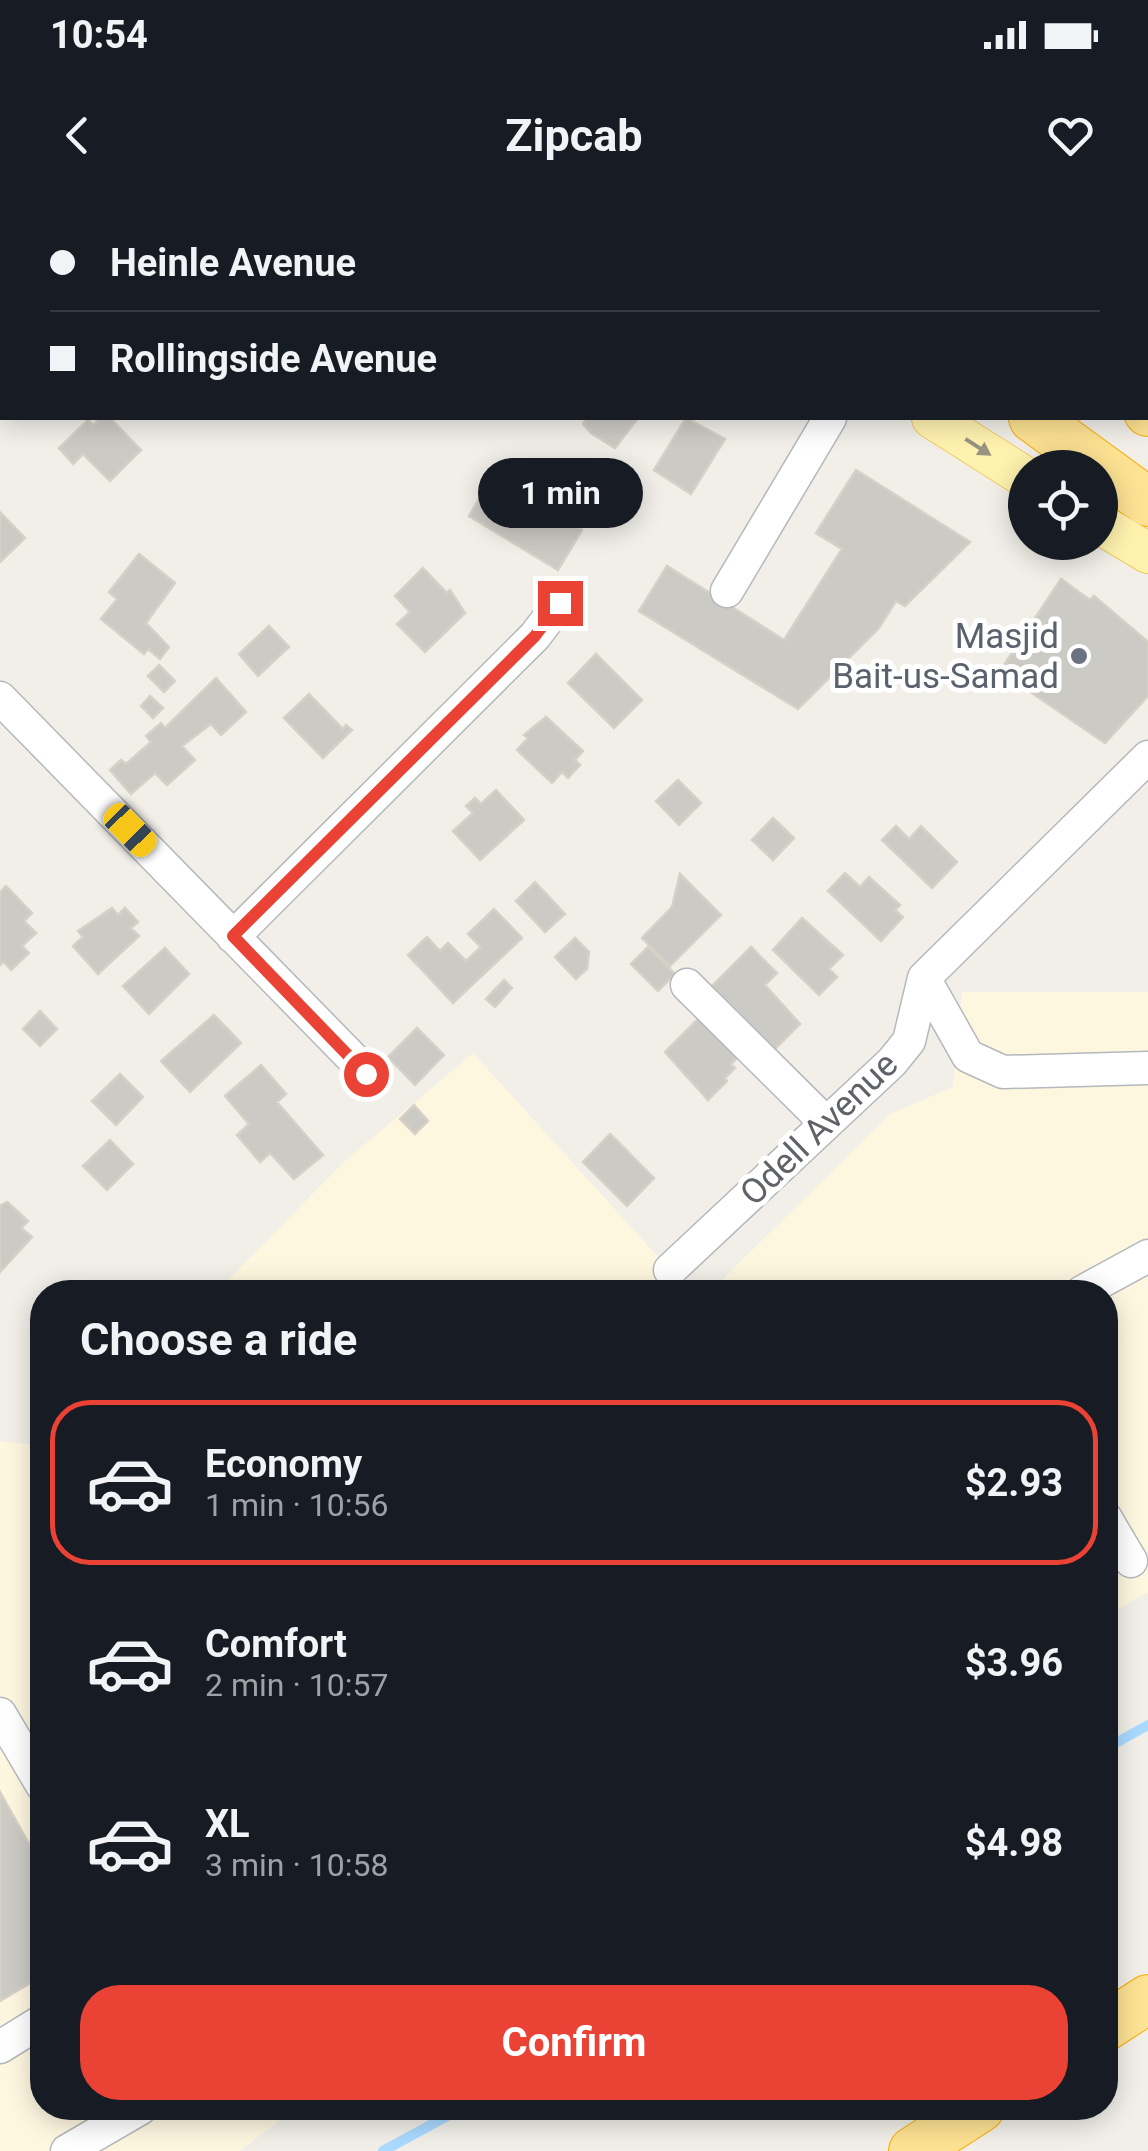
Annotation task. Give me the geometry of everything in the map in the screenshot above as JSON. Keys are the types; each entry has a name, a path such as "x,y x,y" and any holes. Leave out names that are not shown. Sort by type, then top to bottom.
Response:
{"highway":[{"path":"1035,420 1148,502"},
{"path":"1118,2019 1148,1999"}],"main road":[{"path":"935,420 1008,467"},
{"path":"1118,535 1148,553"}],"street":[{"path":"727,590 829,420"},
{"path":"233,936 535,636 560,603"},
{"path":"0,698 366,1074"},
{"path":"1148,757 924,978 968,1056 1003,1072 1148,1068"},
{"name":"Odell Avenue","path":"670,1270 909,1040 924,978"},
{"path":"687,985 826,1124"},
{"path":"1104,1280 1148,1256"},
{"path":"0,1714 30,1765"},
{"path":"0,2048 30,2029"},
{"path":"67,2151 121,2120"}],"shaded area":[{"path":"962,992 1148,992 1148,1592 1118,1609 1118,1280 722,1280 890,1114 953,1087"},
{"path":"473,1053 679,1280 228,1280 344,1162"},
{"path":"0,1441 30,1445 30,2120 280,2120 239,2151 0,2151"}],"building":[{"path":"88,420 93,425 99,420 112,420 141,450 110,481 83,454 73,464 59,448"},
{"path":"586,420 636,420 615,448 583,424"},
{"path":"685,420 725,439 691,494 654,470"},
{"path":"856,470 970,542 905,606 896,601 879,628 798,709 639,611 667,566 784,640 842,549 816,533"},
{"path":"492,477 582,530 558,570 469,516"},
{"path":"0,512 25,538 0,562"},
{"path":"139,554 175,583 146,623 169,647 160,659 148,649 144,654 101,619 117,599 109,592"},
{"path":"423,568 447,593 450,590 465,613 425,652 397,624 410,612 395,596"},
{"name":"Masjid Bait-us-Samad","path":"1061,579 1090,600 1094,596 1148,642 1148,696 1105,743 1000,671"},
{"path":"269,626 289,647 258,676 239,654"},
{"path":"596,654 642,700 614,728 568,683"},
{"path":"159,665 175,681 164,692 148,676"},
{"path":"216,678 246,712 221,735 211,724 182,746 195,760 167,785 155,773 131,794 110,770 121,760 126,764 151,742 146,736 161,723 165,728"},
{"path":"309,694 343,729 346,725 352,730 323,758 284,718"},
{"path":"150,696 163,708 153,718 141,706"},
{"path":"546,717 583,751 575,760 580,765 568,778 562,772 552,783 517,750 528,738 524,735"},
{"path":"678,780 701,803 679,825 656,801"},
{"path":"496,790 524,820 480,860 453,831 473,813 466,806 475,798 481,804"},
{"path":"773,818 794,838 773,860 752,840"},
{"path":"896,826 909,839 921,826 957,862 932,888 882,840"},
{"path":"845,873 860,887 869,877 900,905 895,910 903,917 881,941 828,891"},
{"path":"680,874 721,915 670,966 642,938 672,907"},
{"path":"535,882 565,914 545,932 516,901"},
{"path":"6,886 32,913 24,921 36,933 22,946 29,953 11,970 4,962 0,965 0,892"},
{"path":"112,908 118,915 125,908 138,922 131,928 139,936 98,974 73,946 83,937 78,931"},
{"path":"494,909 522,938 453,1003 408,955 427,937 440,951 448,943 466,961 481,947 468,934"},
{"path":"802,918 843,955 829,969 837,977 819,995 773,950"},
{"path":"575,938 589,952 587,969 576,979 555,957"},
{"path":"648,947 675,974 658,991 631,964"},
{"path":"751,947 777,973 765,985 800,1024 775,1049 712,986"},
{"path":"165,948 189,974 149,1014 123,986"},
{"path":"504,980 512,988 495,1007 486,999"},
{"path":"40,1011 57,1029 40,1046 23,1029"},
{"path":"214,1015 241,1043 190,1092 161,1061"},
{"path":"701,1016 740,1055 731,1064 735,1068 725,1078 727,1081 708,1100 665,1052"},
{"path":"417,1028 444,1055 415,1085 388,1057"},
{"path":"261,1065 286,1094 277,1102 323,1155 294,1179 270,1153 260,1162 237,1135 249,1124 225,1096"},
{"path":"120,1074 143,1097 116,1125 92,1101"},
{"path":"414,1105 428,1121 415,1134 400,1119"},
{"path":"610,1134 654,1178 627,1206 583,1162"},
{"path":"110,1140 133,1164 107,1190 83,1166"},
{"path":"7,1202 28,1221 21,1228 32,1237 0,1272 0,1206"},
{"path":"0,1792 30,1846 30,1983 0,2001"}],"waterway":[{"path":"1118,1742 1148,1725"},
{"path":"383,2151 440,2120"}],"place":[{"name":"Masjid Bait-us-Samad","path":"1079,656"}],"route":[{"path":"366,1074 233,936 535,636 560,603"}]}
